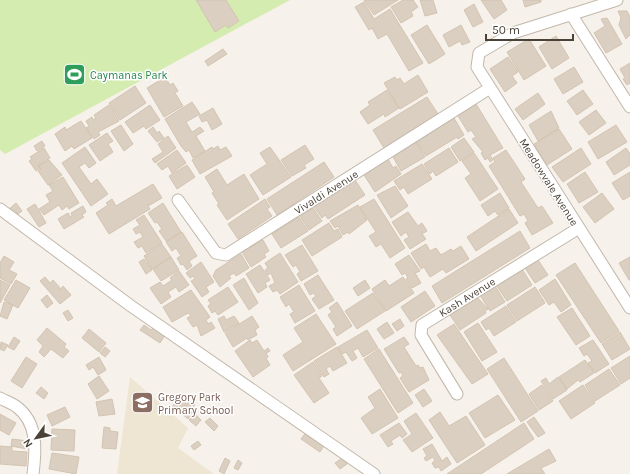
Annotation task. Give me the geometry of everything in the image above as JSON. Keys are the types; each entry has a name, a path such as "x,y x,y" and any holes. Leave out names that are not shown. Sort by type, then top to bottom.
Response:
{"street":[{"path":"617,0 571,14 630,107"},
{"name":"Meadowvale Avenue","path":"571,14 513,33 479,53 477,67 629,304"},
{"name":"Vivaldi Avenue","path":"178,200 216,253 226,255 490,88"},
{"path":"0,209 131,306 374,474"},
{"name":"Kash Avenue","path":"457,394 421,336 422,325 579,228"},
{"path":"0,398 17,407 29,420 36,440 33,474"}],"shaded area":[{"name":"Gregory Park Primary School","path":"130,377 188,428 178,448 214,474 117,474"}],"green space":[{"name":"Caymanas Park","path":"0,0 290,0 5,154 0,150"}],"building":[{"path":"196,0 226,0 239,21 228,28 226,25 215,32"},
{"path":"364,0 398,0 374,15"},
{"path":"403,0 413,0 418,7 411,12 413,16 401,23 391,7"},
{"path":"420,0 433,0 437,13 425,16"},
{"path":"481,0 501,0 507,10 494,19"},
{"path":"523,0 541,0 541,2 525,7"},
{"path":"364,2 374,19 390,9 423,63 409,71 387,34 378,39 372,28 369,30 355,7"},
{"path":"474,4 483,22 473,27 464,10"},
{"path":"618,11 627,11 630,17 630,35 626,39 619,25 621,18"},
{"path":"607,18 622,44 606,53 594,33 605,26 601,19"},
{"path":"427,25 445,54 429,64 411,35"},
{"path":"461,25 470,42 462,45 460,41 449,47 443,35"},
{"path":"556,36 569,58 552,69 539,47"},
{"path":"529,39 546,66 524,80 507,52"},
{"path":"223,49 227,54 208,66 205,61"},
{"path":"508,57 518,72 512,76 517,83 505,92 490,69"},
{"path":"630,63 630,83 627,85 623,79 625,78 620,69"},
{"path":"574,67 583,82 563,94 554,79"},
{"path":"418,75 428,92 400,109 384,83 395,77 397,80 400,78 404,84"},
{"path":"165,77 170,85 173,83 178,91 175,93 183,106 164,117 147,88"},
{"path":"135,86 146,103 120,120 109,103"},
{"path":"387,90 399,108 385,117 384,114 368,124 360,112 370,105 368,102"},
{"path":"583,90 593,104 577,115 567,101"},
{"path":"538,93 545,104 523,120 515,109"},
{"path":"427,97 438,114 384,148 373,130"},
{"path":"192,102 200,114 186,122 192,132 200,127 204,131 196,136 205,151 193,158 189,150 186,152 181,146 165,119"},
{"path":"476,104 503,148 490,155 493,160 490,162 488,158 485,160 481,153 483,152 472,139 476,137 471,130 468,132 458,116"},
{"path":"109,105 119,121 98,132 100,135 94,139 86,128 89,126 86,121 92,117 93,120 96,118 94,115"},
{"path":"150,105 160,120 146,129 144,126 133,133 125,122"},
{"path":"213,108 222,124 212,130 207,120 202,122 199,116"},
{"path":"596,110 606,123 589,135 579,122"},
{"path":"551,111 559,128 538,141 529,125"},
{"path":"454,118 464,135 458,139 457,137 426,156 417,142"},
{"path":"81,121 92,138 74,149 72,146 65,151 55,134 65,127 66,130"},
{"path":"121,125 133,144 124,151 111,131"},
{"path":"616,125 627,142 598,159 588,142"},
{"path":"153,127 157,133 159,131 164,138 157,142 148,131"},
{"path":"559,129 572,149 547,165 534,144"},
{"path":"107,133 113,141 108,144 113,152 100,161 89,145"},
{"path":"168,136 176,148 155,163 152,159 163,152 158,144"},
{"path":"464,138 474,152 460,161 451,147"},
{"path":"42,141 45,146 37,151 34,146"},
{"path":"416,142 425,157 401,171 393,157"},
{"path":"305,145 314,159 304,165 306,168 292,176 281,160"},
{"path":"218,146 220,150 226,147 232,156 200,174 192,160 212,147 213,149"},
{"path":"85,147 96,163 89,168 85,163 79,167 91,184 97,179 108,194 91,206 62,163"},
{"path":"270,147 291,177 263,195 250,175 267,164 260,153"},
{"path":"44,148 50,158 38,166 40,168 36,171 29,161 32,159 30,157"},
{"path":"449,148 458,162 436,176 433,171 430,174 424,164"},
{"path":"581,148 591,164 563,182 552,167"},
{"path":"626,148 630,154 630,165 614,175 606,162"},
{"path":"177,150 186,163 172,173 168,166 162,170 157,164"},
{"path":"506,150 525,179 521,182 538,208 542,206 553,223 532,235 525,223 528,221 524,214 520,216 489,166 495,162 493,158"},
{"path":"474,153 498,189 480,201 465,178 471,174 462,161"},
{"path":"388,159 393,168 396,166 401,174 375,192 364,175"},
{"path":"49,160 62,175 48,185 38,171 41,169 39,166"},
{"path":"324,162 334,177 277,215 267,199"},
{"path":"422,164 432,179 408,194 404,187 400,190 394,181"},
{"path":"187,165 195,177 177,189 169,176"},
{"path":"217,169 227,185 244,174 259,199 227,220 217,205 219,204 212,193 214,192 205,177"},
{"path":"585,172 598,192 579,203 567,184"},
{"path":"630,172 630,196 623,200 612,183"},
{"path":"63,177 79,203 69,209 67,206 62,210 59,205 44,215 39,209 50,202 46,195 53,191 49,185"},
{"path":"355,180 365,195 328,219 325,215 322,218 314,207"},
{"path":"153,184 162,198 148,206 150,209 109,234 96,213 108,205 106,203 112,199 116,206"},
{"path":"395,186 408,206 391,218 377,195"},
{"path":"500,193 509,208 498,215 495,211 488,216 481,205"},
{"path":"602,193 614,209 595,223 583,207"},
{"path":"265,199 270,207 267,209 272,216 238,239 228,224"},
{"path":"374,199 405,248 390,258 381,244 376,247 369,236 376,232 360,207"},
{"path":"16,203 22,211 18,214 14,210 11,213 8,210"},
{"path":"163,203 181,232 166,241 159,231 162,229 157,222 155,223 148,213"},
{"path":"35,204 46,223 39,227 27,209"},
{"path":"358,205 367,220 349,234 348,232 343,235 338,226 335,228 330,221"},
{"path":"83,206 86,212 82,215 84,217 64,229 58,219 68,213 70,217 72,216 71,213"},
{"path":"313,208 322,221 309,230 300,216"},
{"path":"509,209 518,223 476,251 467,237"},
{"path":"408,212 418,226 422,223 427,231 422,234 426,239 410,249 404,240 409,237 406,232 401,236 392,222"},
{"path":"144,215 162,243 146,253 142,246 138,248 134,242 143,237 140,232 136,234 133,229 140,225 136,220"},
{"path":"299,217 308,231 281,248 272,234"},
{"path":"329,223 334,231 338,229 342,237 312,256 302,240"},
{"path":"520,231 530,248 442,303 432,286"},
{"path":"182,232 197,256 189,261 192,266 187,270 183,264 181,265 177,258 181,256 176,248 172,251 166,242"},
{"path":"263,240 269,251 264,254 266,257 251,267 242,252"},
{"path":"162,244 171,257 152,269 144,256"},
{"path":"426,244 430,251 436,248 441,255 451,249 453,251 461,246 469,259 446,273 443,269 430,277 424,267 421,269 411,253"},
{"path":"302,245 318,271 301,281 297,274 300,272 296,265 293,267 285,255"},
{"path":"280,253 298,282 280,294 277,290 273,292 269,286 275,283 271,273 268,275 265,270 268,268 265,263"},
{"path":"241,254 249,268 236,276 234,273 229,276 231,278 220,287 213,276 216,270"},
{"path":"409,255 420,271 415,273 421,283 412,288 406,279 408,278 405,273 402,275 395,264"},
{"path":"4,256 14,262 9,270 17,274 11,284 0,278 0,263"},
{"path":"171,257 179,270 161,281 153,269"},
{"path":"630,257 630,280 629,280 619,263"},
{"path":"144,259 152,270 146,274 139,262"},
{"path":"538,260 548,275 535,283 525,268"},
{"path":"201,262 214,282 206,287 209,292 202,297 191,281 195,279 193,276 190,278 186,273"},
{"path":"575,263 619,331 601,343 556,275"},
{"path":"260,265 270,280 265,283 267,287 258,293 246,274"},
{"path":"522,269 532,285 507,301 496,285"},
{"path":"179,271 189,285 179,292 176,287 168,292 171,297 161,304 150,288 160,282 163,286 172,280 170,278"},
{"path":"318,275 334,300 319,309 312,299 316,296 313,293 310,295 304,284"},
{"path":"45,277 50,283 53,280 61,289 63,286 71,295 60,304 40,281"},
{"path":"403,277 414,293 386,311 372,289 385,280 389,286"},
{"path":"244,278 258,303 249,310 233,285"},
{"path":"555,279 571,305 561,312 554,302 549,305 539,290"},
{"path":"0,280 10,285 0,303"},
{"path":"16,280 30,288 18,308 4,300"},
{"path":"365,280 370,288 358,296 353,288"},
{"path":"299,285 315,311 295,323 290,314 294,312 289,304 286,307 280,297"},
{"path":"495,286 505,302 490,311 480,295"},
{"path":"228,287 238,302 218,315 215,311 212,313 208,306 211,304 208,300"},
{"path":"535,287 545,303 517,321 507,305"},
{"path":"191,290 210,317 206,320 208,324 211,322 215,328 201,336 197,325 193,327 187,318 191,316 188,313 172,322 163,307"},
{"path":"425,291 435,306 411,322 401,307"},
{"path":"373,293 385,311 357,329 345,311"},
{"path":"47,295 53,303 47,308 41,300"},
{"path":"477,297 488,309 485,311 486,313 460,330 450,315"},
{"path":"4,302 13,305 7,319 0,316"},
{"path":"337,302 352,326 337,336 333,329 336,327 328,315 332,312 329,308"},
{"path":"506,306 516,322 494,336 489,328 486,330 481,322"},
{"path":"572,308 590,336 576,345 557,317"},
{"path":"68,310 73,318 68,321 63,313"},
{"path":"316,314 336,344 293,371 283,355 303,342 294,328"},
{"path":"224,316 226,320 234,316 239,323 224,332 218,319"},
{"path":"252,316 259,327 255,330 257,335 248,340 247,338 233,347 225,333"},
{"path":"400,319 404,326 397,331 392,324"},
{"path":"387,322 394,333 384,339 377,329"},
{"path":"478,323 497,352 482,361 464,332"},
{"path":"454,324 488,374 472,384 437,335"},
{"path":"144,325 151,330 153,328 165,335 160,343 140,330"},
{"path":"47,328 66,344 64,347 69,351 63,358 51,349 44,357 39,352 43,346 37,340"},
{"path":"89,329 106,343 99,352 82,338"},
{"path":"367,330 378,348 363,357 358,348 353,351 357,358 352,361 346,352 342,354 338,347"},
{"path":"620,332 630,349 612,360 602,344"},
{"path":"14,337 20,341 14,350 8,347"},
{"path":"404,337 409,344 404,347 416,366 418,365 420,368 423,367 429,380 409,392 400,378 403,376 401,372 399,373 384,349"},
{"path":"250,340 252,343 257,340 264,351 268,348 270,351 266,353 268,357 266,358 270,365 253,377 235,351"},
{"path":"593,340 609,364 595,373 588,363 592,361 587,354 584,356 579,348"},
{"path":"1,342 8,345 4,351 0,349"},
{"path":"105,347 110,351 105,357 100,353"},
{"path":"337,347 347,363 333,371 330,366 326,369 329,374 324,377 314,361"},
{"path":"379,349 413,403 398,413 364,359"},
{"path":"630,356 630,378 621,384 611,368"},
{"path":"26,357 37,364 22,388 11,381"},
{"path":"99,357 106,370 98,375 93,367 89,370 86,365"},
{"path":"504,358 538,411 521,422 487,369"},
{"path":"585,360 594,373 580,382 578,380 567,389 559,377"},
{"path":"313,362 322,376 319,378 329,393 314,403 294,375"},
{"path":"609,369 620,385 595,401 585,385"},
{"path":"99,376 109,391 97,399 88,384"},
{"path":"558,377 567,390 553,399 541,381 546,378 549,384"},
{"path":"542,385 553,401 539,410 529,394"},
{"path":"583,385 595,403 571,419 559,401"},
{"path":"41,387 48,393 44,399 36,393"},
{"path":"380,389 398,418 372,434 361,418 375,408 368,397"},
{"path":"424,389 432,401 423,407 415,395"},
{"path":"498,395 515,420 485,438 469,413"},
{"path":"179,398 186,403 179,413 171,408"},
{"path":"112,399 115,414 99,416 96,402"},
{"path":"189,401 195,405 192,409 194,411 188,419 180,412"},
{"path":"65,407 70,417 52,426 47,415"},
{"path":"440,412 449,426 466,416 485,445 457,463 429,420"},
{"path":"416,413 433,438 412,452 403,440 412,434 404,421"},
{"path":"0,414 16,423 9,435 0,430"},
{"path":"195,414 201,420 196,426 189,420"},
{"path":"534,417 545,433 538,437 527,422"},
{"path":"210,418 218,426 214,431 205,422"},
{"path":"399,423 407,434 402,438 400,435 391,441 393,444 388,447 380,435"},
{"path":"524,423 534,439 481,474 447,474"},
{"path":"104,427 110,428 110,431 118,432 116,449 102,448"},
{"path":"52,429 75,430 74,451 51,450"},
{"path":"307,431 325,444 320,452 301,439"},
{"path":"12,439 28,441 27,449 11,446"},
{"path":"198,441 201,445 194,450 191,446"},
{"path":"432,444 442,461 447,457 451,464 441,471 439,467 435,468 432,463 435,461 433,457 426,461 424,458 427,456 423,449"},
{"path":"0,446 12,447 12,451 27,452 26,466 0,464"},
{"path":"549,449 556,461 541,468 545,474 507,474"},
{"path":"52,453 79,457 76,474 49,469"},
{"path":"225,458 230,461 224,474 219,471"},
{"path":"342,458 347,464 340,469 335,463"},
{"path":"238,460 242,463 238,470 234,468"}],"place":[{"name":"Caymanas Park","path":"75,75"},
{"name":"Gregory Park Primary School","path":"143,403"}]}
